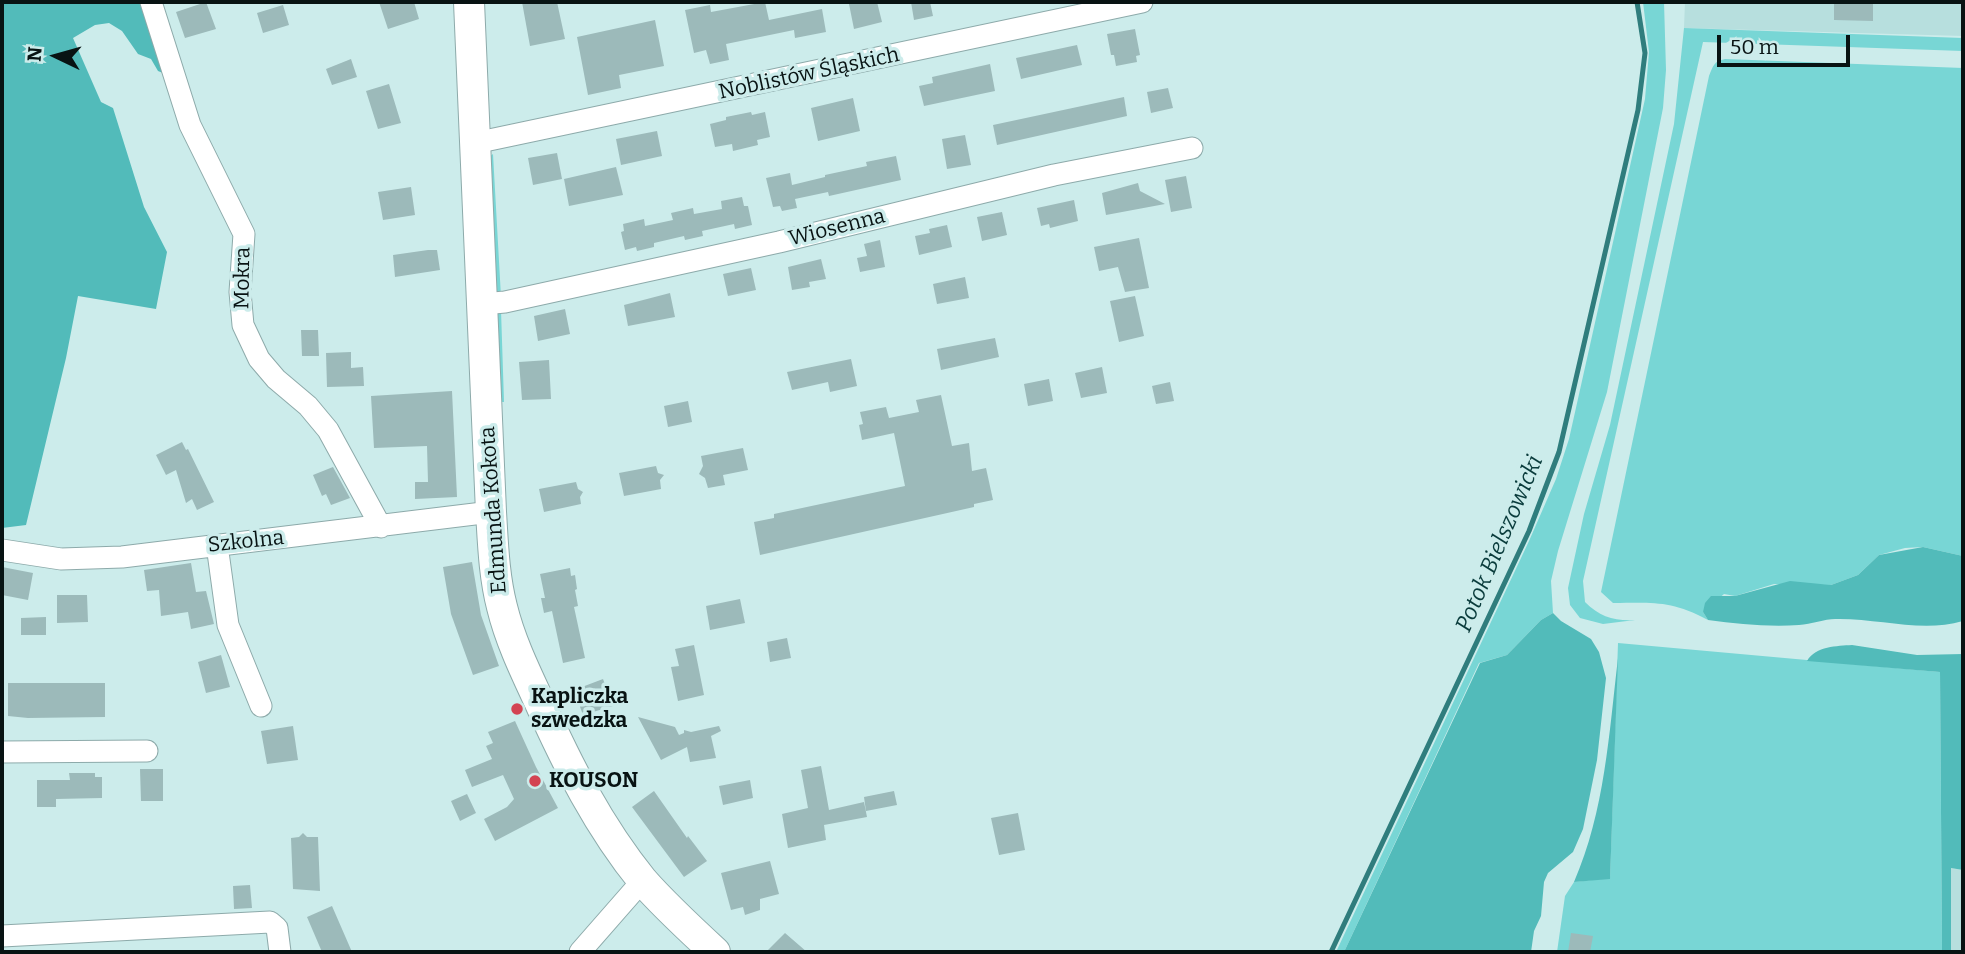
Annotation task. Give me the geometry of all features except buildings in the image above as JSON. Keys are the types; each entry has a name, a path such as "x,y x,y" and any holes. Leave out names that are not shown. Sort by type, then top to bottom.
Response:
{"street":[{"name":"Mokra","path":"151,2 190,125 244,234 240,292 243,326 259,359 276,379 308,406 328,430 381,527"},
{"name":"Edmunda Kokota","path":"469,2 491,512 498,590 507,625 519,658 578,783 611,837 643,880 715,952"},
{"name":"Noblistów Śląskich","path":"475,143 1142,2"},
{"name":"Wiosenna","path":"482,304 505,302 779,242 1054,175 1192,148"},
{"name":"Szkolna","path":"2,550 61,559 101,559 491,512"},
{"path":"217,545 228,625 261,706"},
{"path":"2,752 147,751"},
{"path":"580,952 643,880"},
{"path":"2,936 270,922 276,928 280,952"}],"shaded area":[{"path":"2,2 144,2 168,75 158,71 151,59 138,54 122,31 109,23 95,25 73,38 101,102 113,108 144,207 167,252 156,309 78,296 26,525 2,528"},
{"path":"1643,2 1664,2 1666,70 1663,108 1607,392 1551,581 1553,613 1541,620 1507,655 1479,663 1344,952 1336,952 1529,541 1556,479 1569,439 1645,99 1649,52"},
{"path":"1685,2 1963,2 1963,36 1684,28"},
{"path":"1684,28 1963,38 1963,51 1703,42 1583,581 1585,602 1596,611 1620,620 1635,620 1603,624 1580,618 1570,605 1568,588 1584,514 1610,425 1674,124"},
{"path":"1725,59 1963,68 1963,556 1923,547 1905,548 1879,555 1858,575 1831,585 1774,584 1735,596 1724,594 1703,612 1708,620 1672,606 1613,603 1601,592 1709,76 1714,64"},
{"path":"493,154 501,297 492,298 489,157"},
{"path":"501,310 504,402 497,402 493,311"},
{"path":"1923,547 1963,556 1963,621 1931,626 1835,619 1799,625 1764,625 1708,620 1703,612 1705,603 1711,596 1735,596 1790,581 1831,585 1858,575 1879,555"},
{"path":"1553,613 1591,639 1599,652 1606,678 1597,760 1583,829 1573,852 1548,873 1544,882 1541,916 1534,931 1531,952 1344,952 1480,663 1507,655 1541,620"},
{"path":"1618,643 1940,672 1942,952 1557,952 1565,896 1574,882 1610,878"},
{"path":"1852,645 1917,655 1963,654 1963,870 1951,868 1951,952 1942,952 1940,672 1807,661 1821,650"},
{"path":"1618,658 1610,879 1574,882 1593,828 1599,800"},
{"path":"1951,868 1963,870 1963,952 1951,952"}],"waterway":[{"name":"Potok Bielszowicki","path":"1331,952 1529,531 1559,452 1638,110 1645,53 1637,2"}],"place":[{"name":"Kapliczka szwedzka","path":"517,709"},
{"name":"KOUSON","path":"535,781"}]}
